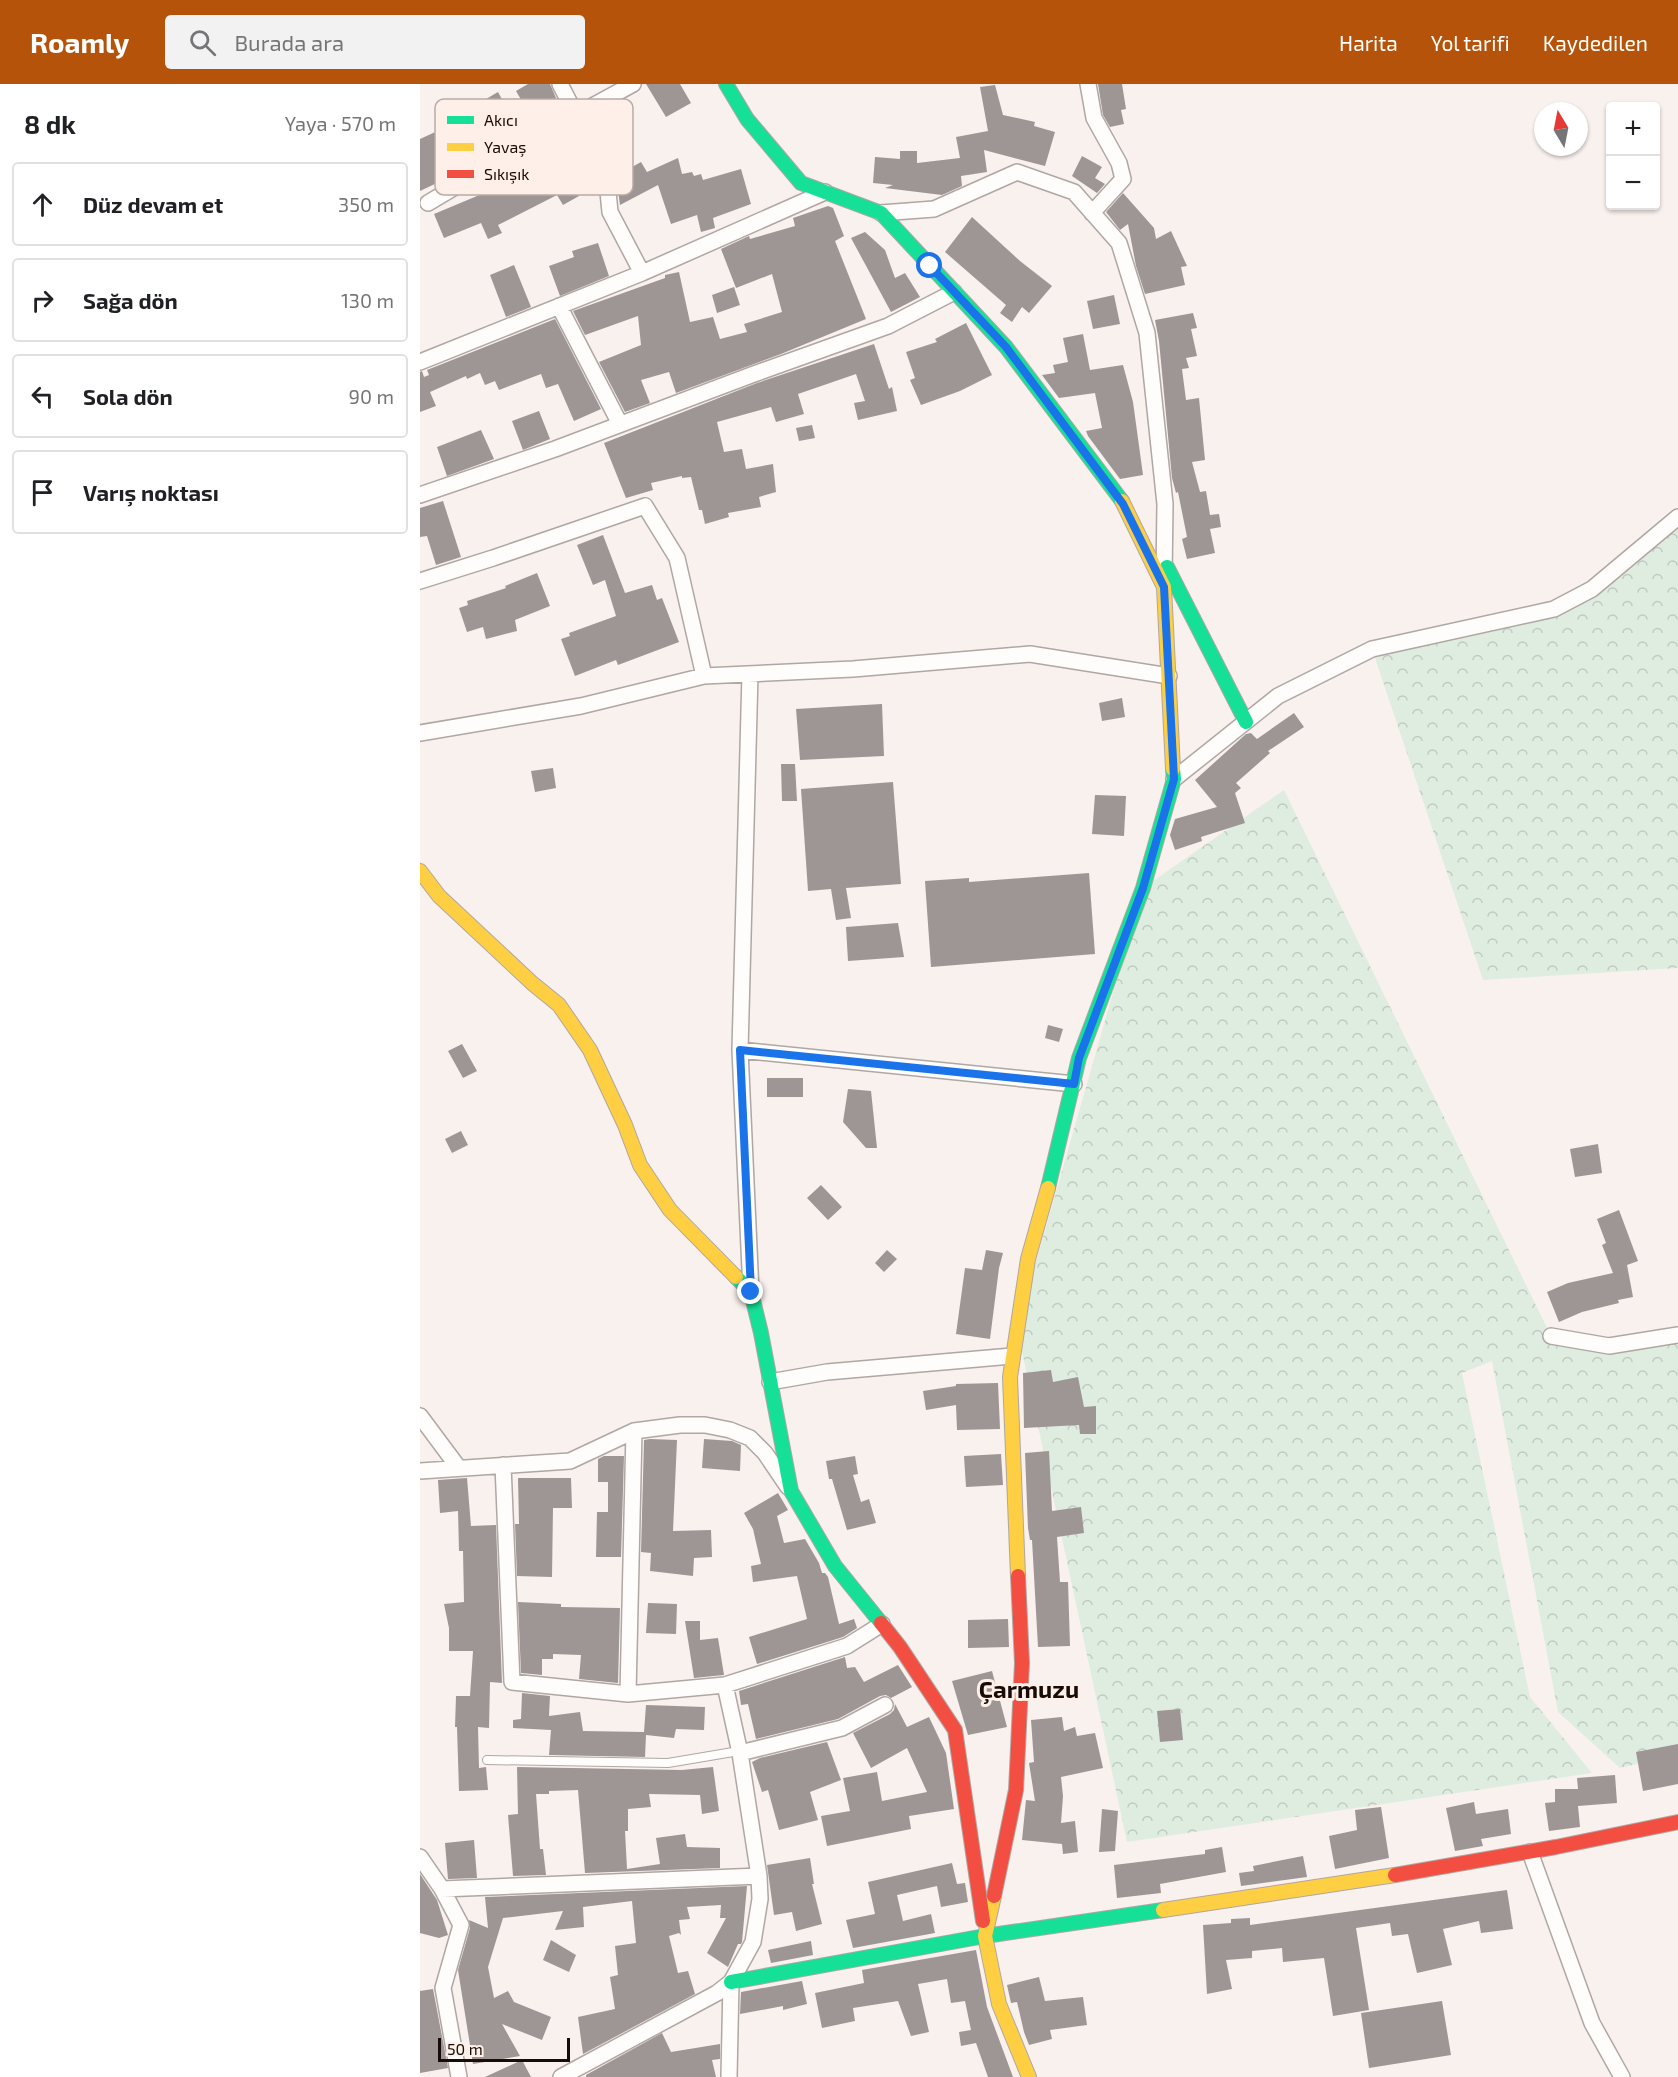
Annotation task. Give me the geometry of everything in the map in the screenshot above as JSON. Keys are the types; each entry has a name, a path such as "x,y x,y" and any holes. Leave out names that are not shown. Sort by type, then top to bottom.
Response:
{"street":[{"path":"560,84 568,99"},
{"path":"605,99 633,84"},
{"path":"726,84 747,119 801,183 881,213 934,209 1017,172 1074,192 1119,243 1147,333 1165,504 1164,587 1174,779 1143,888 1079,1058 1028,1259 1012,1356 1010,1377 1018,1542 1021,1674 1016,1790 985,1936"},
{"path":"1088,84 1094,118 1119,163 1123,179 1092,213"},
{"path":"420,362 642,273 825,192"},
{"path":"428,203 441,195"},
{"path":"608,195 610,212 642,273"},
{"path":"881,213 1006,347 1123,504 1164,587"},
{"path":"420,495 888,326 954,292"},
{"path":"559,306 620,424"},
{"path":"420,581 645,506 677,558 704,676"},
{"path":"1174,779 1278,696 1372,649 1554,609 1592,589 1678,517"},
{"path":"1164,562 1246,722"},
{"path":"420,733 581,706 704,676 853,669 1030,654 1169,676"},
{"path":"750,674 740,1050 751,1292 791,1491"},
{"path":"420,871 439,896 532,983 559,1005 590,1050 625,1125 640,1165 670,1210 751,1292"},
{"path":"740,1050 1074,1084"},
{"path":"1551,1336 1609,1346 1678,1335"},
{"path":"770,1382 827,1372 1012,1356"},
{"path":"420,1416 458,1467"},
{"path":"420,1470 570,1461 634,1431 680,1425 705,1425 730,1430 750,1438 765,1453 791,1491 835,1566 900,1647 955,1730 985,1936 999,2004 1029,2077"},
{"path":"628,1694 634,1431"},
{"path":"503,1465 512,1682 628,1694 725,1685 847,1646 882,1624"},
{"path":"561,2077 717,1993 731,1982 753,1942 760,1899 759,1876 740,1752 725,1685"},
{"path":"740,1752 842,1728 885,1704"},
{"path":"731,1982 985,1936 1368,1880 1678,1822"},
{"path":"1530,1851 1592,2023 1622,2077"},
{"path":"420,1857 442,1889 461,1925 443,1988 459,2077"},
{"path":"442,1889 759,1876"},
{"path":"729,2077 731,1982"}],"lane":[{"path":"487,1761 668,1762 740,1752"}],"green space":[{"path":"1678,515 1678,968 1483,980 1372,649 1592,589"},
{"path":"1284,790 1551,1336 1678,1342 1678,1754 1620,1768 1558,1712 1492,1361 1462,1373 1530,1697 1592,1773 1127,1842 1017,1328 1143,888"}],"building":[{"path":"528,84 550,84 556,98 521,99 516,91"},
{"path":"646,84 680,84 691,103 666,117"},
{"path":"1098,84 1122,84 1126,109 1121,110 1124,124 1110,127 1103,115"},
{"path":"995,85 1003,115 1035,122 1034,126 1055,132 1045,166 984,150 987,172 961,176 962,186 942,195 885,188 893,185 873,183 875,157 900,159 900,151 917,151 917,163 960,158 956,137 988,131 980,87"},
{"path":"498,92 502,99 486,99"},
{"path":"435,132 435,184 420,191 420,139"},
{"path":"1082,156 1102,167 1095,178 1105,184 1097,193 1072,176"},
{"path":"678,158 682,174 692,172 694,176 701,174 703,180 741,169 751,204 713,218 715,228 701,232 697,215 671,224 658,185 620,205 619,195 633,195 633,166 641,162 647,172"},
{"path":"1123,193 1154,228 1156,239 1171,231 1187,266 1181,267 1185,285 1145,294 1136,266 1128,224 1120,230 1106,212"},
{"path":"479,195 557,195 498,225 502,233 488,239 481,223 444,238 434,214"},
{"path":"557,195 578,195 579,196 563,205"},
{"path":"828,206 833,208 844,236 835,241 866,319 676,393 669,372 641,380 650,403 625,412 599,362 641,345 638,316 585,335 573,311 665,278 665,275 679,272 690,322 713,317 720,339 747,332 744,324 782,312 772,274 736,288 721,249 749,236 750,239 795,226 793,218"},
{"path":"972,217 1020,261 1052,286 1029,313 1022,307 1012,322 1000,313 1006,305 945,252"},
{"path":"865,232 885,250 895,278 905,273 920,297 891,312 851,238"},
{"path":"598,243 609,276 560,296 549,266 574,257 572,251"},
{"path":"514,265 531,307 506,317 490,275"},
{"path":"734,287 740,305 717,313 712,295"},
{"path":"1114,295 1120,324 1093,329 1087,301"},
{"path":"1193,313 1197,328 1191,329 1197,356 1186,358 1189,368 1182,369 1186,400 1199,398 1205,460 1192,462 1200,492 1206,491 1210,515 1219,514 1221,527 1210,529 1215,553 1187,559 1182,539 1187,537 1178,492 1176,493 1172,478 1155,320"},
{"path":"555,319 601,409 574,421 558,384 546,388 541,374 499,390 495,381 485,385 480,373 467,379 466,376 430,392 436,406 420,412 420,372 422,371 424,377 429,375 427,370"},
{"path":"966,323 992,375 960,391 921,405 910,380 915,378 906,352 937,342 935,339"},
{"path":"1083,334 1090,370 1123,365 1133,402 1143,475 1120,479 1088,436 1086,431 1102,428 1095,393 1059,398 1042,375 1055,373 1053,365 1068,362 1063,338"},
{"path":"874,344 889,389 892,387 897,411 858,420 854,403 865,401 856,374 798,394 804,414 776,422 771,407 717,422 724,452 742,449 746,469 773,464 776,492 759,497 761,507 728,513 729,517 705,524 691,477 682,478 682,476 651,483 653,490 626,498 604,443 757,383"},
{"path":"539,411 550,439 523,450 512,421"},
{"path":"812,425 815,438 799,441 796,428"},
{"path":"481,430 494,459 447,476 437,447"},
{"path":"443,501 461,557 436,565 427,536 420,537 420,508"},
{"path":"603,535 625,593 652,585 657,600 662,598 679,642 618,665 616,660 575,676 561,639 570,636 569,633 616,616 605,580 593,585 577,545"},
{"path":"537,573 550,606 515,620 517,631 486,639 483,627 467,632 459,608 468,605 467,601 506,588 505,586"},
{"path":"1122,698 1125,717 1102,721 1099,703"},
{"path":"882,704 884,756 800,760 796,709"},
{"path":"1294,713 1304,727 1268,751 1270,753 1236,783 1241,788 1235,793 1245,823 1201,837 1202,841 1175,850 1170,835 1175,819 1217,807 1195,780 1246,734 1251,733 1257,739"},
{"path":"781,764 795,764 797,801 782,801"},
{"path":"553,768 556,788 535,792 531,771"},
{"path":"893,782 901,884 846,888 851,918 836,920 831,889 808,891 801,789"},
{"path":"1095,795 1126,796 1124,836 1092,834"},
{"path":"1089,873 1095,954 931,967 925,881 969,878 969,882"},
{"path":"898,923 904,957 848,961 846,927"},
{"path":"1048,1025 1063,1029 1059,1042 1045,1038"},
{"path":"462,1044 477,1071 463,1078 448,1051"},
{"path":"767,1078 803,1078 803,1097 767,1097"},
{"path":"848,1089 871,1091 877,1148 866,1148 843,1122"},
{"path":"461,1131 468,1145 452,1153 445,1139"},
{"path":"1598,1144 1602,1173 1575,1177 1570,1149"},
{"path":"821,1185 842,1207 828,1220 807,1198"},
{"path":"1619,1210 1638,1261 1627,1265 1633,1297 1618,1300 1619,1303 1582,1312 1559,1322 1547,1292 1568,1283 1613,1273 1602,1245 1606,1243 1597,1219"},
{"path":"887,1250 897,1259 884,1272 875,1263"},
{"path":"986,1250 1003,1253 990,1339 956,1334 965,1268 982,1270"},
{"path":"1051,1370 1053,1382 1078,1377 1084,1407 1096,1406 1096,1434 1080,1434 1079,1425 1024,1428 1023,1373"},
{"path":"998,1383 1000,1429 957,1430 956,1405 926,1410 923,1391 956,1386 956,1384"},
{"path":"704,1439 732,1441 741,1445 740,1471 702,1468"},
{"path":"644,1440 677,1440 673,1531 711,1530 712,1557 694,1558 693,1576 650,1571 651,1553 641,1552"},
{"path":"1049,1451 1052,1511 1081,1507 1084,1533 1057,1537 1060,1582 1068,1582 1070,1646 1038,1647 1032,1540 1030,1540 1028,1528 1025,1453"},
{"path":"1001,1454 1003,1485 966,1487 964,1456"},
{"path":"604,1456 624,1456 621,1557 596,1557 597,1512 608,1512 608,1482 598,1482 598,1459"},
{"path":"855,1456 858,1474 853,1475 861,1502 869,1499 876,1523 847,1530 832,1479 829,1479 826,1461"},
{"path":"467,1478 471,1526 496,1525 502,1683 490,1682 489,1728 478,1727 479,1768 486,1767 488,1790 459,1791 457,1727 455,1727 456,1696 470,1696 473,1651 449,1651 449,1628 444,1604 464,1602 463,1551 459,1551 458,1511 440,1513 438,1480"},
{"path":"518,1478 571,1478 572,1508 553,1508 552,1577 517,1576 515,1524 519,1524"},
{"path":"778,1493 788,1510 777,1516 784,1543 805,1539 822,1573 828,1577 839,1624 854,1619 857,1628 843,1637 757,1664 749,1637 807,1619 797,1576 753,1582 751,1566 761,1564 753,1529 744,1513"},
{"path":"518,1602 561,1604 561,1607 620,1608 618,1683 579,1679 581,1655 553,1654 553,1659 542,1659 542,1675 521,1673"},
{"path":"648,1603 677,1604 676,1634 646,1633"},
{"path":"1008,1619 1009,1647 968,1648 968,1620"},
{"path":"685,1621 700,1621 700,1640 718,1638 724,1675 694,1678"},
{"path":"845,1657 847,1668 855,1667 864,1682 898,1665 912,1687 891,1698 886,1695 880,1696 838,1719 756,1739 748,1704 741,1705 739,1691"},
{"path":"992,1671 1007,1727 968,1735 952,1681"},
{"path":"522,1693 550,1696 549,1716 580,1712 583,1731 644,1732 646,1705 705,1707 704,1730 676,1729 674,1738 646,1735 645,1757 549,1755 551,1730 513,1728 513,1720 521,1719"},
{"path":"895,1704 907,1727 929,1717 946,1753 954,1809 909,1816 911,1829 827,1846 821,1816 850,1811 843,1778 877,1772 882,1801 927,1792 907,1748 871,1768 853,1733 890,1714"},
{"path":"1180,1709 1183,1740 1160,1742 1157,1711"},
{"path":"1062,1717 1064,1731 1075,1727 1077,1736 1095,1733 1103,1768 1061,1777 1063,1796 1061,1823 1075,1821 1078,1852 1063,1854 1062,1844 1022,1840 1026,1800 1035,1801 1029,1763 1034,1762 1031,1720"},
{"path":"827,1742 841,1780 810,1792 818,1820 779,1830 768,1790 762,1792 752,1762 760,1758"},
{"path":"1678,1744 1678,1784 1643,1791 1636,1752"},
{"path":"517,1767 682,1770 713,1767 719,1811 702,1814 700,1795 649,1794 651,1807 628,1809 628,1831 625,1831 627,1869 660,1864 656,1838 685,1834 687,1847 720,1848 720,1868 585,1873 578,1790 549,1791 549,1794 536,1794 540,1849 543,1849 546,1875 513,1876 508,1815 518,1814"},
{"path":"1615,1775 1617,1803 1578,1806 1580,1827 1549,1831 1545,1803 1555,1802 1555,1789 1578,1789 1577,1778"},
{"path":"1474,1802 1476,1814 1508,1809 1511,1834 1481,1839 1483,1846 1455,1851 1446,1808"},
{"path":"1381,1807 1389,1858 1335,1869 1329,1836 1357,1830 1355,1810"},
{"path":"1102,1809 1118,1811 1115,1851 1099,1852"},
{"path":"474,1840 477,1878 448,1879 445,1843"},
{"path":"1222,1847 1226,1872 1160,1884 1161,1893 1117,1898 1114,1865 1205,1854 1205,1850"},
{"path":"1303,1856 1307,1877 1241,1886 1239,1873 1254,1871 1253,1866"},
{"path":"810,1858 814,1884 812,1884 822,1924 796,1931 792,1912 774,1915 767,1865"},
{"path":"952,1863 957,1884 965,1883 968,1902 941,1907 937,1886 897,1895 903,1921 931,1914 935,1933 853,1948 846,1920 875,1914 868,1882"},
{"path":"420,1874 437,1900 448,1935 439,1938 420,1933"},
{"path":"747,1886 742,1942 738,1944 728,1967 707,1953 726,1918 720,1918 721,1905 687,1907 690,1919 679,1920 681,1935 679,1933 669,1936 678,1973 688,1971 695,1994 583,2054 578,2017 615,2009 610,1977 618,1975 615,1946 636,1943 632,1901 583,1907 584,1927 555,1930 563,1911 503,1918 488,1967 494,1998 508,1991 514,2002 551,2017 542,2040 502,2024 520,2056 473,2064 458,1970 470,1928 469,1920 488,1928 485,1897"},
{"path":"1507,1890 1513,1929 1481,1933 1479,1921 1443,1929 1452,1965 1417,1973 1408,1934 1392,1936 1390,1923 1356,1928 1369,2010 1333,2016 1324,1958 1283,1962 1282,1948 1252,1951 1252,1958 1226,1960 1232,1989 1207,1994 1203,1925 1231,1923 1231,1919 1250,1918 1250,1925"},
{"path":"551,1940 576,1955 569,1972 543,1960"},
{"path":"811,1941 813,1955 771,1963 768,1950"},
{"path":"976,1950 987,2007 1013,2077 988,2077 976,2043 961,2046 959,2032 971,2030 965,2001 951,2003 947,1979 918,1984 929,2032 911,2036 898,2001 853,2008 855,2021 822,2028 815,1993 864,1983 862,1970"},
{"path":"1039,1977 1045,2001 1083,1997 1087,2025 1050,2030 1052,2039 1029,2045 1017,2002 1011,2003 1007,1985"},
{"path":"802,1981 807,2004 783,2010 783,2006 740,2014 741,1992"},
{"path":"433,1989 448,2068 420,2073 420,1991"},
{"path":"1442,2001 1451,2055 1369,2068 1361,2013"},
{"path":"662,2033 671,2052 720,2044 720,2059 712,2060 716,2077 586,2077 586,2075"},
{"path":"522,2060 531,2077 485,2077"}],"traffic: fast":[{"path":"726,84 747,119 801,183 881,213 1006,347 1122,501"},
{"path":"1167,567 1246,722"},
{"path":"1048,1188 1079,1058 1143,888 1174,779 1173,769"},
{"path":"736,1277 751,1292 791,1491 835,1566 881,1623"},
{"path":"731,1982 985,1936 1163,1910"}],"traffic: slow":[{"path":"1122,501 1164,587 1173,769"},
{"path":"420,871 439,896 532,983 559,1005 590,1050 625,1125 640,1165 670,1210 736,1277"},
{"path":"1018,1576 1010,1377 1028,1259 1048,1188"},
{"path":"1163,1910 1395,1875"},
{"path":"994,1896 985,1936 999,2004 1029,2077"}],"traffic: jam":[{"path":"994,1896 1016,1790 1022,1663 1018,1576"},
{"path":"881,1623 900,1647 955,1730 983,1921"},
{"path":"1395,1875 1556,1847 1678,1822"}],"district":[{"name":"Çarmuzu","path":"1029,1690"}],"route":[{"path":"751,1292 740,1050 1074,1084 1079,1058 1143,888 1174,779 1164,587 1123,504 1006,347 930,266"}]}
